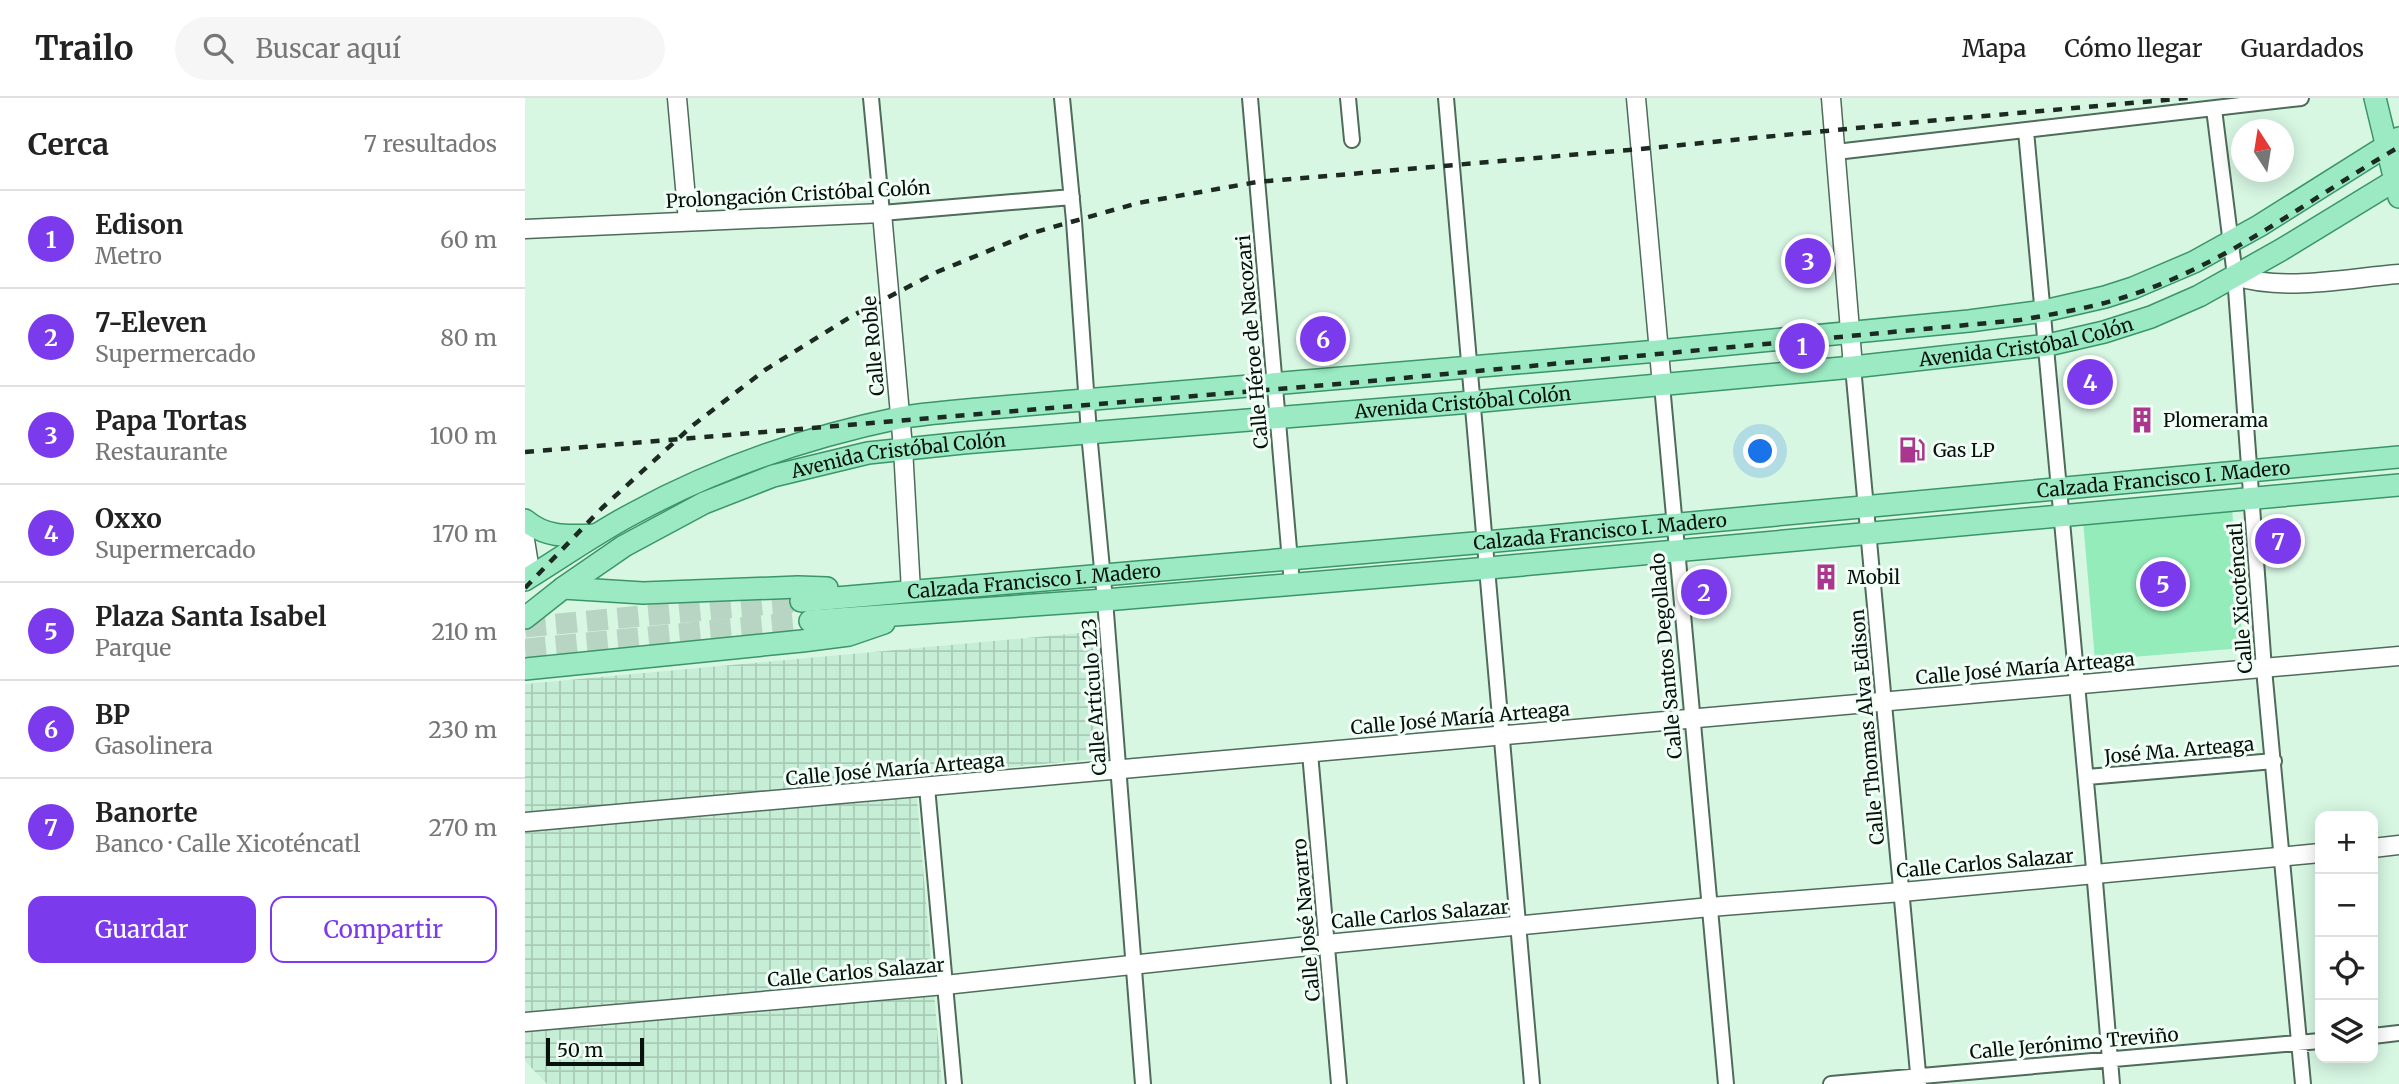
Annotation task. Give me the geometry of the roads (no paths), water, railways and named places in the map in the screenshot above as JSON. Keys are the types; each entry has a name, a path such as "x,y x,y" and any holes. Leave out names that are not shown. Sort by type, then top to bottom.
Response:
{"main road":[{"path":"2375,98 2393,141 2398,185"},
{"name":"Avenida Cristóbal Colón","path":"525,618 563,588 701,493 766,454 900,418 1658,351 1969,321 2044,311 2133,288 2194,262 2231,242 2393,141"},
{"name":"Avenida Cristóbal Colón","path":"528,578 637,511 855,456 903,448 1662,385 2048,345 2104,332 2151,317 2199,296 2398,185"},
{"name":"Calzada Francisco I. Madero","path":"801,601 1486,542 2399,457"},
{"name":"Calzada Francisco I. Madero","path":"810,621 1489,568 2399,485"},
{"path":"525,520 544,533 562,536 595,535"},
{"path":"563,588 643,593 815,586 852,596"},
{"path":"525,669 832,637 878,626 897,614"}],"street":[{"path":"677,98 688,221"},
{"name":"Calle Roble","path":"871,98 903,448 911,591"},
{"name":"Calle Artículo 123","path":"1062,98 1143,1084"},
{"name":"Calle Héroe de Nacozari","path":"1250,98 1292,584"},
{"path":"1348,98 1352,139"},
{"path":"1446,98 1532,1084"},
{"name":"Calle Santos Degollado","path":"1636,98 1726,1084"},
{"path":"1832,98 1853,367"},
{"path":"1836,152 2301,98"},
{"name":"Calle Xicoténcatl","path":"2214,109 2235,276 2264,668 2303,1084"},
{"path":"2026,131 2079,685 2112,1084"},
{"name":"Prolongación Cristóbal Colón","path":"525,229 882,213 1072,197"},
{"path":"2235,276 2252,281 2288,284 2399,274"},
{"name":"Calle Thomas Alva Edison","path":"1853,367 1919,1080"},
{"path":"525,540 528,578"},
{"name":"Calle José María Arteaga","path":"525,822 2399,656"},
{"name":"Calle José Navarro","path":"1310,753 1339,1084"},
{"name":"José Ma. Arteaga","path":"2087,778 2274,761"},
{"path":"927,787 954,1084"},
{"path":"2378,847 2399,845"},
{"name":"Calle Carlos Salazar","path":"525,1022 945,985 1710,907 2315,854"},
{"path":"2378,1035 2399,1033"},
{"name":"Calle Jerónimo Treviño","path":"1831,1084 1919,1080 2110,1059 2315,1041"}],"tunnel":[{"path":"525,627 801,601"},
{"path":"525,649 810,621"}],"railway":[{"path":"525,588 602,508 692,426 765,370 852,316 937,272 1032,233 1138,203 1257,182 2188,98"},
{"path":"525,452 1350,383 2020,320 2106,303 2169,281 2237,247 2399,147"}],"place":[{"name":"Papa Tortas","path":"1808,261"},
{"name":"BP","path":"1323,339"},
{"name":"Edison","path":"1802,346"},
{"name":"Oxxo","path":"2090,382"},
{"name":"Plomerama","path":"2142,420"},
{"name":"Gas LP","path":"1912,450"},
{"name":"Banorte","path":"2278,541"},
{"name":"Mobil","path":"1826,577"},
{"name":"Plaza Santa Isabel","path":"2163,584"},
{"name":"7-Eleven","path":"1704,592"}]}
